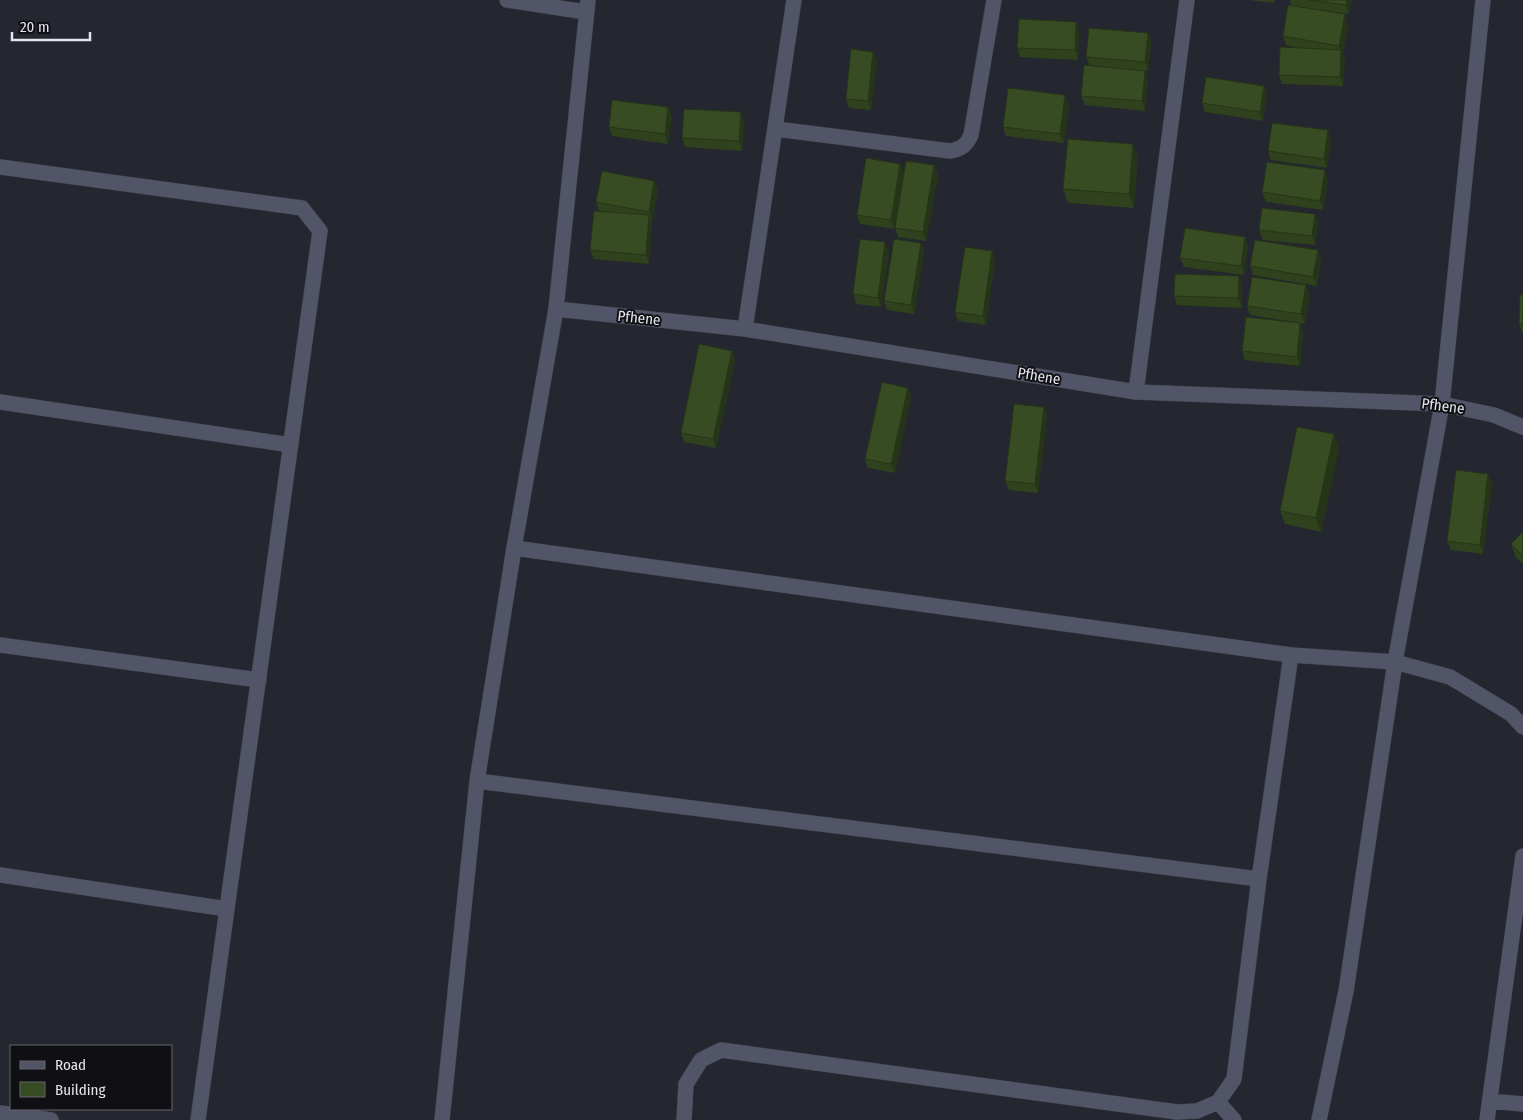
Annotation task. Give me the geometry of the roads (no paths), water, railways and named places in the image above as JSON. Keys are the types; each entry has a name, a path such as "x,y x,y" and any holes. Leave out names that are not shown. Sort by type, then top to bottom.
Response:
{"street":[{"path":"442,1120 477,781 514,548 556,309 587,6 507,0"},
{"path":"745,329 794,0"},
{"path":"776,129 950,151 960,149 967,144 971,134 994,0"},
{"path":"1136,392 1187,0"},
{"path":"1319,1120 1346,991 1394,662 1442,404 1483,0"},
{"path":"0,167 302,208 320,230 198,1120"},
{"name":"Pfhene","path":"556,309 745,329 1136,392 1442,404 1494,415 1523,426"},
{"path":"0,402 291,445"},
{"path":"514,548 1291,655 1394,662 1450,677 1511,714 1523,726"},
{"path":"0,645 259,680"},
{"path":"684,1120 686,1084 701,1060 721,1050 1177,1112 1197,1111 1218,1102 1234,1079 1259,879 1291,655"},
{"path":"477,781 1259,879"},
{"path":"1488,1120 1523,856"},
{"path":"0,875 227,909"},
{"path":"1218,1102 1234,1120"},
{"path":"1490,1102 1523,1104"},
{"path":"0,1114 51,1120"}]}
